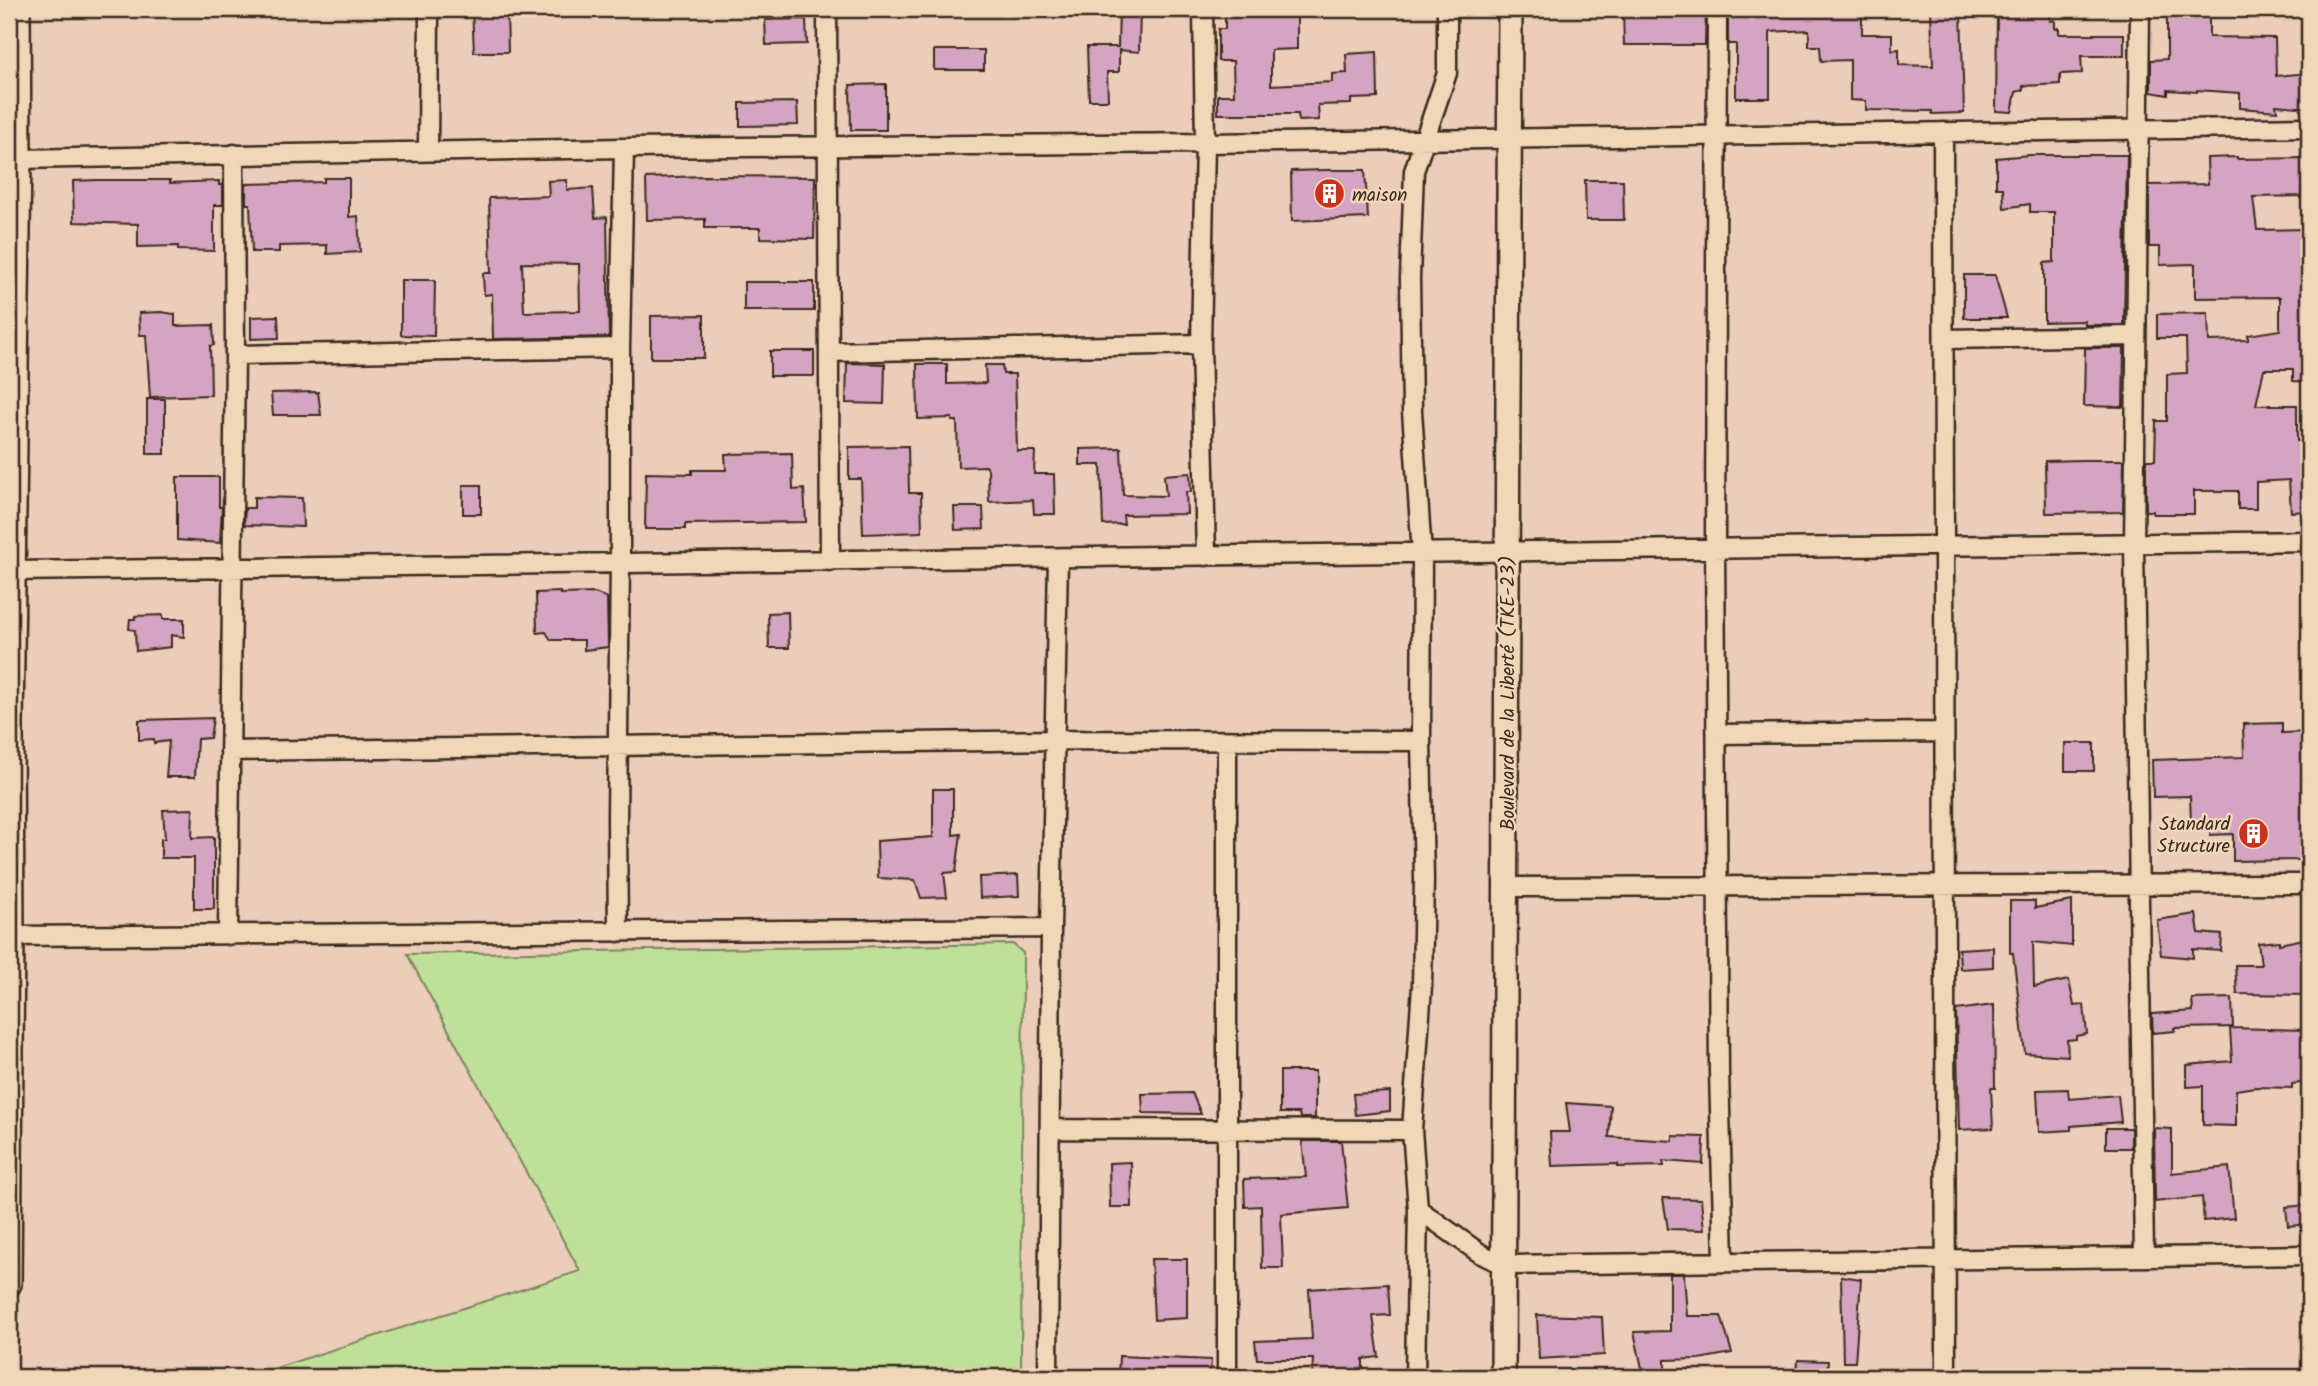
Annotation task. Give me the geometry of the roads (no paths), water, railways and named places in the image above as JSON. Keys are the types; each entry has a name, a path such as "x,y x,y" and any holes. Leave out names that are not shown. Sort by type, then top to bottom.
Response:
{"street":[{"path":"428,151 429,9"},
{"path":"827,9 830,561"},
{"path":"1203,9 1205,143 1201,344 1206,556"},
{"path":"1415,1377 1418,1209 1412,1130 1417,1082 1424,879 1421,741 1422,554 1412,411 1410,278 1414,171 1447,73 1447,9"},
{"name":"Boulevard de la Liberté (TKE-23)","path":"1503,1377 1510,9"},
{"path":"1717,9 1715,549 1719,1071 1724,1261"},
{"path":"2140,9 2134,544 2144,1255"},
{"path":"9,1284 14,232 19,159 15,11"},
{"path":"19,159 624,148 1205,143 2309,127"},
{"path":"1943,132 1946,1377"},
{"path":"618,932 620,348 624,148"},
{"path":"228,935 235,355 234,154"},
{"path":"1944,339 2136,336"},
{"path":"829,352 1201,344"},
{"path":"235,355 620,348"},
{"path":"13,571 2309,541"},
{"path":"1048,1377 1051,928 1058,558"},
{"path":"1717,734 1944,732"},
{"path":"230,751 1055,740 1421,741"},
{"path":"1227,741 1227,1377"},
{"path":"1506,887 2309,884"},
{"path":"12,936 1051,928"},
{"path":"1050,1129 1412,1130"},
{"path":"1418,1209 1481,1254 1504,1265 2309,1255"}],"place":[{"name":"maison","path":"1329,194"},
{"name":"Standard Structure","path":"2253,834"}]}
